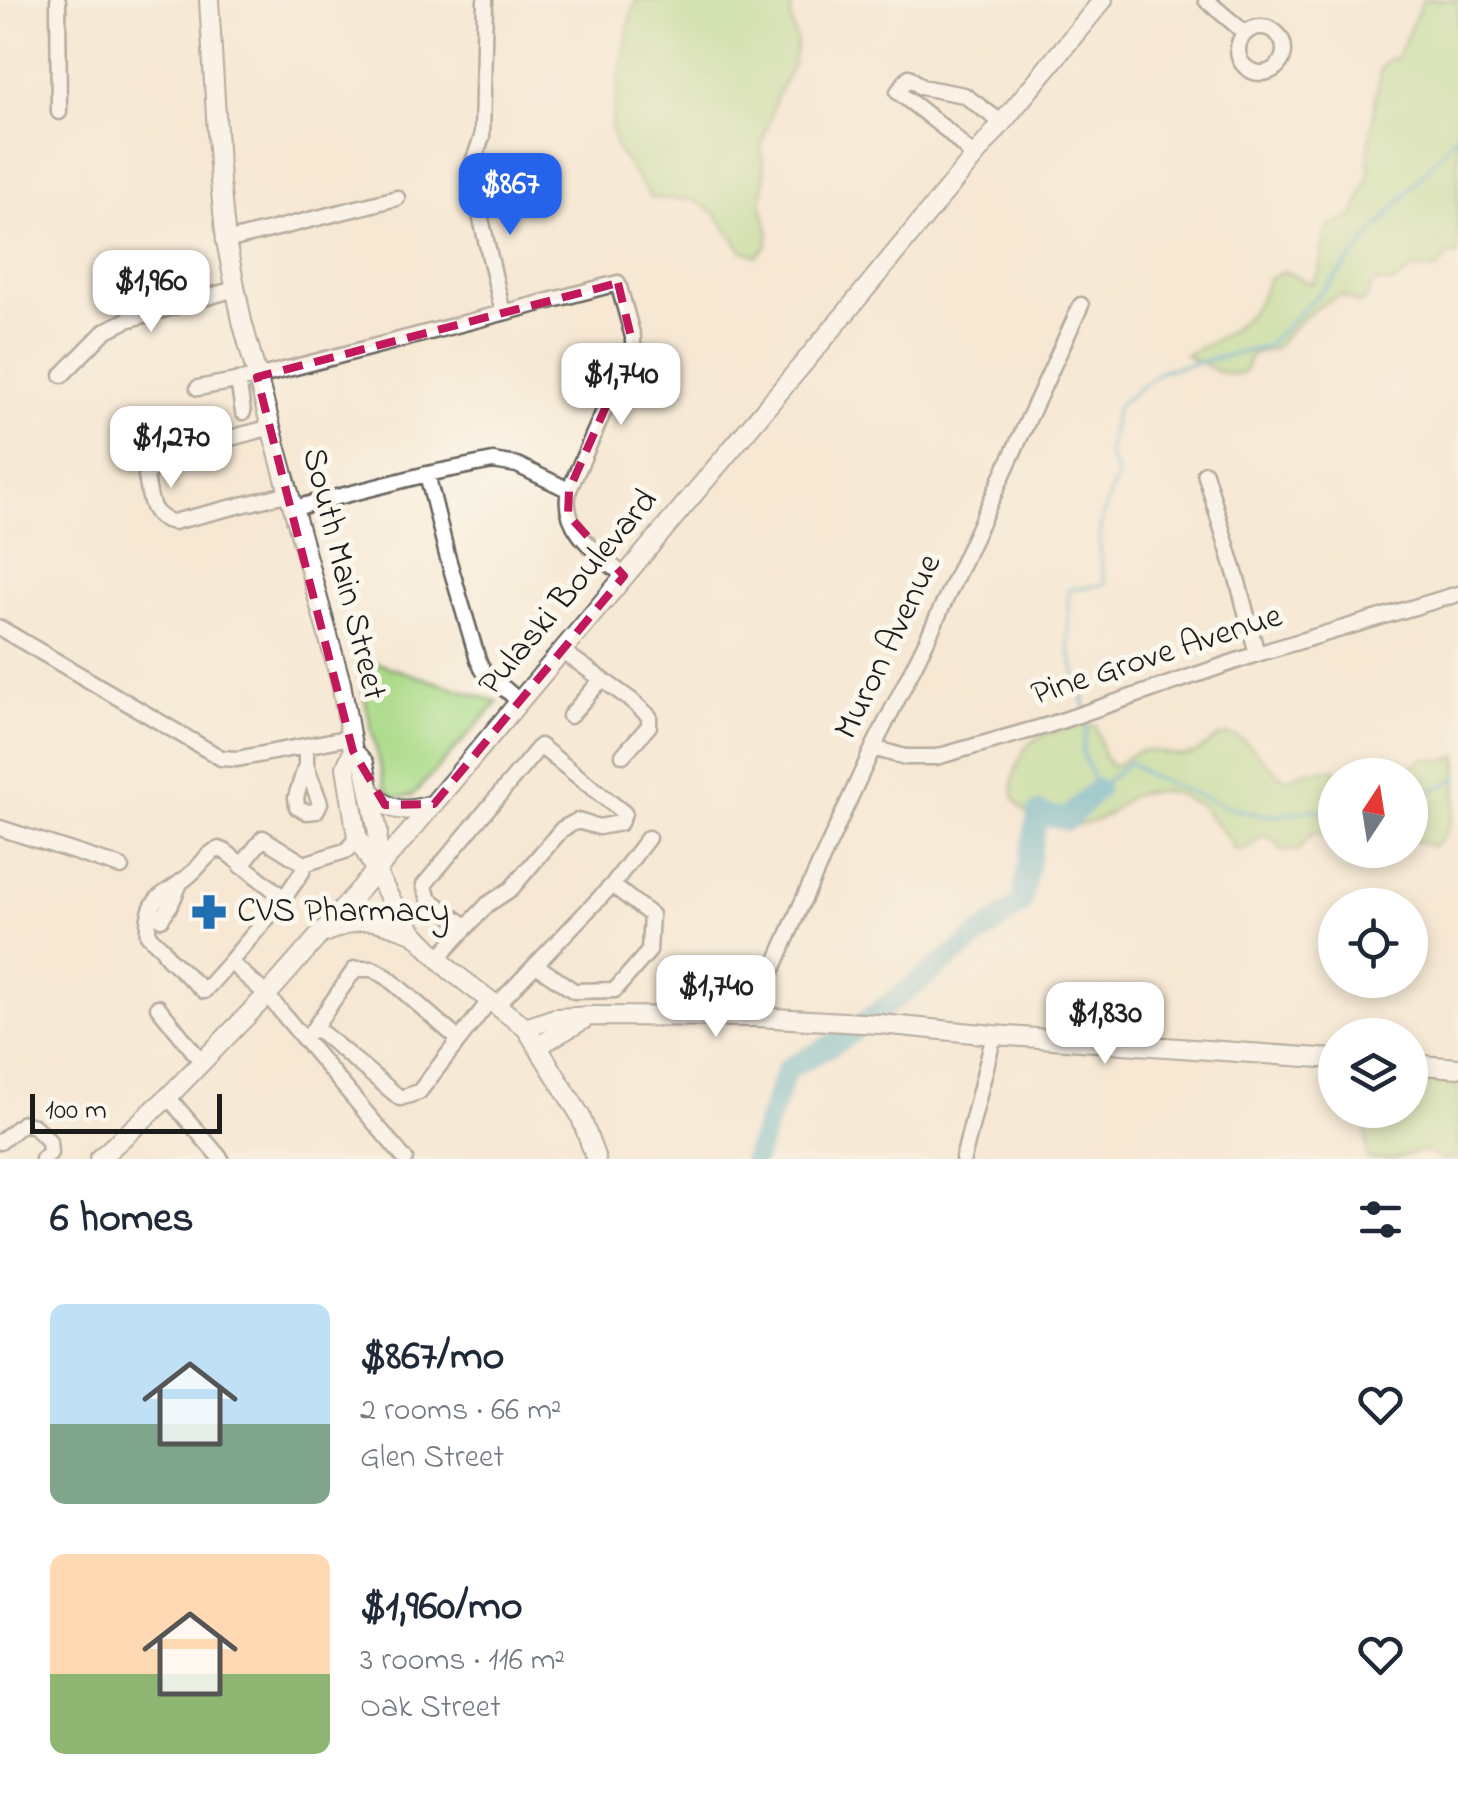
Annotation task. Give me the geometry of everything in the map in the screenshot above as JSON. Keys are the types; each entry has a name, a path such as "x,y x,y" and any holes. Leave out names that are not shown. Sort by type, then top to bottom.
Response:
{"main road":[{"name":"South Main Street","path":"210,0 226,241 258,376 334,652 352,744 364,764 378,832 375,870"},
{"name":"Pulaski Boulevard","path":"98,1159 168,1097 267,995 434,804 844,315 1094,3"},
{"name":"South Main Street","path":"352,744 346,766 357,836 375,870"},
{"path":"370,791 385,805 399,810 434,804"},
{"path":"375,870 414,933 437,959 526,1028 580,1115 596,1159"},
{"path":"319,934 365,919 414,933"},
{"path":"538,1046 593,1016"},
{"path":"526,1028 555,1018 593,1016 756,1017 1318,1058"},
{"path":"1428,1066 1458,1068"}],"street":[{"path":"58,0 59,112"},
{"path":"485,0 482,137 472,168 472,183 503,313"},
{"path":"1206,0 1244,32"},
{"path":"973,156 898,92 909,77 922,88 964,96 1001,122"},
{"path":"226,241 396,198"},
{"path":"198,388 618,283 633,344 569,490 567,506 572,523 584,540 624,576"},
{"path":"62,375 106,331 127,320 236,288"},
{"name":"Muron Avenue","path":"756,1017 774,967 873,748 933,628 1081,305"},
{"path":"238,380 244,412"},
{"path":"272,427 154,466 146,476 158,517 174,522 478,462 517,465 569,490"},
{"path":"1204,473 1257,654"},
{"path":"427,474 478,660 483,670 520,702"},
{"name":"Pine Grove Avenue","path":"873,748 906,758 936,758 1049,725 1257,654 1458,594"},
{"path":"0,628 221,758 352,744"},
{"path":"562,650 648,716 650,726 624,755"},
{"path":"570,716 602,680"},
{"path":"306,746 306,765"},
{"path":"437,959 488,904 511,890 562,828 577,821 599,827 620,823 624,813 540,746 424,885 428,898 466,927"},
{"path":"0,828 121,867"},
{"path":"241,866 263,838 304,864 342,852 352,846 357,836"},
{"path":"316,1028 400,1098 418,1092 458,1039 612,885 648,838"},
{"path":"159,934 148,935 147,914 160,896 192,874 214,850 223,850 284,898"},
{"path":"179,882 159,934 168,958 204,991 284,898 304,864"},
{"path":"536,965 574,991 614,990 649,951 650,915 612,885"},
{"path":"230,962 267,995 405,1159"},
{"path":"303,1038 316,1028 355,969 373,970 387,977 458,1039"},
{"path":"158,1007 202,1062"},
{"path":"964,1159 994,1035"},
{"path":"168,1097 221,1159"},
{"path":"0,1142 23,1123 34,1126 49,1141 50,1153 43,1159"}],"highlighted area":[{"path":"618,283 633,345 569,490 568,515 624,576 434,804 385,805 353,751 257,377"}],"green space":[{"path":"636,0 791,0 797,42 793,64 777,96 761,147 765,175 761,202 769,233 767,246 757,256 742,250 716,214 694,200 651,198 616,148 611,127"},
{"path":"1423,0 1458,0 1458,255 1449,254 1436,270 1413,269 1392,284 1378,282 1360,304 1341,295 1321,305 1274,349 1251,354 1245,371 1239,375 1219,372 1185,355 1225,334 1246,317 1268,279 1284,271 1312,284 1319,270 1325,233 1329,227 1354,216 1369,175 1380,69 1388,59 1396,59"},
{"path":"355,656 498,702 413,795 396,798 385,788"},
{"path":"1086,724 1096,726 1104,757 1112,767 1140,751 1188,755 1220,737 1238,737 1286,779 1318,770 1318,833 1312,834 1299,850 1281,850 1277,842 1264,835 1248,849 1234,849 1199,804 1170,792 1155,791 1129,797 1103,817 1080,825 1038,819 1028,814 1015,798 1015,774 1024,751 1035,739"},
{"path":"1458,755 1455,807 1447,831 1432,847 1428,846 1428,758"},
{"path":"1428,1081 1458,1086 1458,1159 1440,1159 1423,1150 1395,1159 1367,1159 1366,1128 1428,1128"}],"waterway":[{"path":"1086,709 1069,650 1068,590 1105,584 1099,540 1102,517 1118,476 1108,454 1116,407 1161,371 1265,347 1338,275 1458,133"},
{"path":"1089,718 1082,751 1097,789 1129,762 1149,776 1231,808 1278,816 1318,811"},
{"path":"1428,793 1458,778"},
{"path":"754,1159 787,1069 841,1040 1021,904 1038,813 1067,820 1097,789"}],"place":[{"name":"CVS Pharmacy","path":"209,912"}]}
